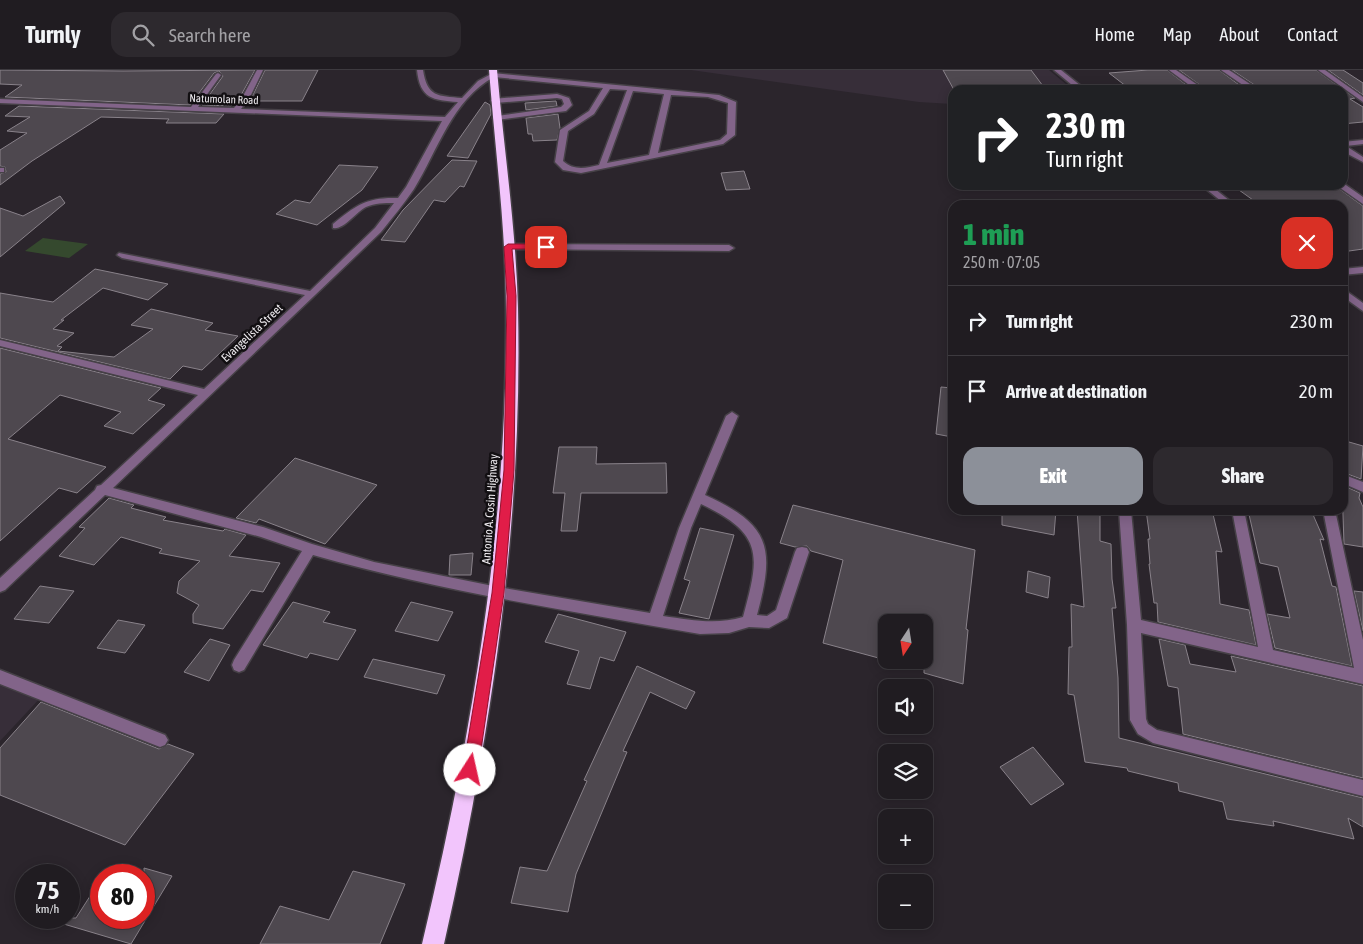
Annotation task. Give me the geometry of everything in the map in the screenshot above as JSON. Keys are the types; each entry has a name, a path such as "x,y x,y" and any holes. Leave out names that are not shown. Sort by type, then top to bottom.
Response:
{"highway":[{"name":"Antonio A. Cosin Highway","path":"433,944 449,879 470,770 498,593 506,516 511,418 512,296 493,73"}],"street":[{"path":"236,110 245,98 260,70"},
{"path":"420,70 421,84 426,92 433,96 464,100"},
{"path":"1057,70 1076,85"},
{"path":"1172,70 1194,85"},
{"path":"1224,70 1247,85"},
{"path":"1320,70 1342,85"},
{"path":"493,73 723,97 732,102 731,135 722,142 581,171 566,168 559,162 564,130 589,117 596,110 608,86"},
{"name":"Evangelista Street","path":"2,582 312,294 378,230 410,188 447,119 480,82 493,73"},
{"path":"194,109 218,74"},
{"path":"602,166 631,88"},
{"path":"1348,90 1363,100"},
{"path":"653,156 668,92"},
{"path":"495,101 557,96 565,98 568,105 563,110 497,118"},
{"name":"Natumolan Road","path":"0,101 447,119"},
{"path":"1348,145 1363,142"},
{"path":"1348,150 1363,160"},
{"path":"1212,190 1224,200"},
{"path":"1347,190 1363,201"},
{"path":"336,226 366,202 382,200 400,201"},
{"path":"508,247 729,248"},
{"path":"122,255 312,294"},
{"path":"1348,271 1363,270"},
{"path":"1348,296 1362,306"},
{"path":"0,343 206,392"},
{"path":"655,620 685,528 732,416"},
{"path":"1348,481 1363,487"},
{"path":"101,490 263,532 310,549 374,567 498,593 700,628 729,627 749,621 769,622 782,614 802,552"},
{"path":"698,497 724,510 749,528 759,546 760,579 749,621"},
{"path":"1125,515 1134,625 1138,720 1143,729 1153,736 1363,788"},
{"path":"1239,515 1267,656"},
{"path":"1134,625 1363,676 1330,515"},
{"path":"239,665 310,549"},
{"path":"0,677 160,740"}],"shaded area":[{"path":"691,70 1049,70 1067,85 948,85 948,104 919,102"},
{"path":"0,679 42,696 0,741"}],"green space":[{"path":"43,238 88,244 69,258 25,251"}],"building":[{"path":"0,70 255,70 240,97 231,106 202,105 223,76 219,71 214,73 190,105 5,97 22,85 0,84"},
{"path":"265,70 318,70 302,101 250,101"},
{"path":"943,70 1031,70 1042,85 951,85"},
{"path":"1167,70 1186,85 1125,85 1109,73"},
{"path":"1179,70 1219,70 1239,85 1200,85"},
{"path":"1232,70 1316,70 1337,85 1263,85 1254,85"},
{"path":"1328,70 1343,70 1363,83 1363,95"},
{"path":"1348,93 1355,98 1350,99 1363,107 1363,122 1348,123"},
{"path":"556,101 557,106 526,110 525,103"},
{"path":"485,102 490,105 491,114 468,158 447,156"},
{"path":"19,106 224,114 216,123 166,123 169,119 101,117 32,161 0,185 0,174 6,172 5,167 0,166 0,150 27,133 7,131 30,117 5,116"},
{"path":"558,114 560,128 557,140 533,141 532,134 528,134 526,118"},
{"path":"452,160 477,161 464,187 460,186 445,202 434,200 405,242 381,240 403,210"},
{"path":"339,165 378,167 362,190 317,225 276,214 295,200 310,203"},
{"path":"744,171 750,189 726,190 721,173"},
{"path":"1239,190 1341,190 1363,206 1363,249 1348,251 1348,200 1253,200"},
{"path":"60,196 65,203 0,257 0,208 23,216"},
{"path":"95,269 168,284 148,300 103,288 61,320 64,320 53,329 74,333 57,346 62,347 58,351 114,357 153,329 131,325 151,309 213,323 205,330 238,336 202,370 183,366 170,379 0,338 0,293 53,302"},
{"path":"0,348 161,388 148,400 165,405 133,434 104,426 121,412 60,395 8,439 106,467 77,493 59,488 0,541"},
{"path":"941,387 948,388 948,436 936,434"},
{"path":"1348,442 1363,446 1361,479 1348,474"},
{"path":"559,447 597,447 596,464 666,463 667,493 581,493 577,531 561,531 565,493 553,493"},
{"path":"295,458 377,485 325,544 259,519 256,523 236,518"},
{"path":"1348,488 1360,493 1359,498 1363,507 1363,547 1344,544 1343,515 1348,515"},
{"path":"109,498 134,505 131,508 166,517 163,520 223,531 225,529 246,535 229,556 280,563 263,592 251,590 223,629 193,623 193,614 199,605 177,593 179,581 200,561 159,553 162,549 121,537 94,565 59,556 85,528 79,527"},
{"path":"793,505 975,550 966,629 968,630 963,684 924,673 924,669 933,669 933,614 878,614 878,658 823,643 843,560 811,551 807,546 795,547 780,543"},
{"path":"1002,515 1056,515 1054,535 1002,525"},
{"path":"1077,515 1100,515 1100,541 1111,544 1112,579 1116,608 1112,608 1118,678 1119,738 1363,798 1363,827 1348,818 1354,839 1273,821 1274,826 1227,819 1223,802 1179,791 1178,783 1128,771 1127,768 1085,762 1074,695 1068,694 1069,647 1072,647 1071,604 1084,607"},
{"path":"1147,515 1213,515 1222,552 1216,551 1220,604 1249,610 1256,645 1158,622 1157,603 1154,603 1149,564 1148,539 1150,539"},
{"path":"1249,515 1313,515 1324,540 1320,539 1332,586 1336,587 1352,666 1275,648 1267,614 1290,618 1278,567 1260,563"},
{"path":"700,528 734,535 709,619 679,613 690,581 684,579"},
{"path":"473,553 471,575 449,575 450,555"},
{"path":"1028,571 1050,577 1048,598 1026,592"},
{"path":"40,586 74,591 49,623 14,619"},
{"path":"1354,591 1363,592 1363,631"},
{"path":"293,602 330,612 323,622 356,630 338,660 310,653 307,658 263,645"},
{"path":"411,602 453,612 438,641 395,631"},
{"path":"558,614 626,632 614,661 600,657 590,689 567,684 579,651 545,642"},
{"path":"118,620 145,625 125,653 97,648"},
{"path":"210,639 230,645 209,681 184,672"},
{"path":"1159,639 1185,645 1190,664 1236,672 1231,656 1363,686 1363,778 1183,734 1178,688 1168,686"},
{"path":"373,659 445,675 437,694 364,677"},
{"path":"637,666 695,692 686,709 650,692 623,751 627,752 576,874 568,912 511,903 520,867 547,871 587,781 584,780"},
{"path":"41,702 159,749 168,744 194,754 125,845 0,795 0,748"},
{"path":"1033,747 1064,784 1031,805 1000,767"},
{"path":"155,871 172,876 155,904"},
{"path":"353,871 405,884 380,944 260,944 280,906 329,920"},
{"path":"90,896 90,929 140,929 131,944 80,929 80,912"}],"route":[{"path":"470,770 488,667 498,593 509,470 512,296 508,247 546,247"}]}
